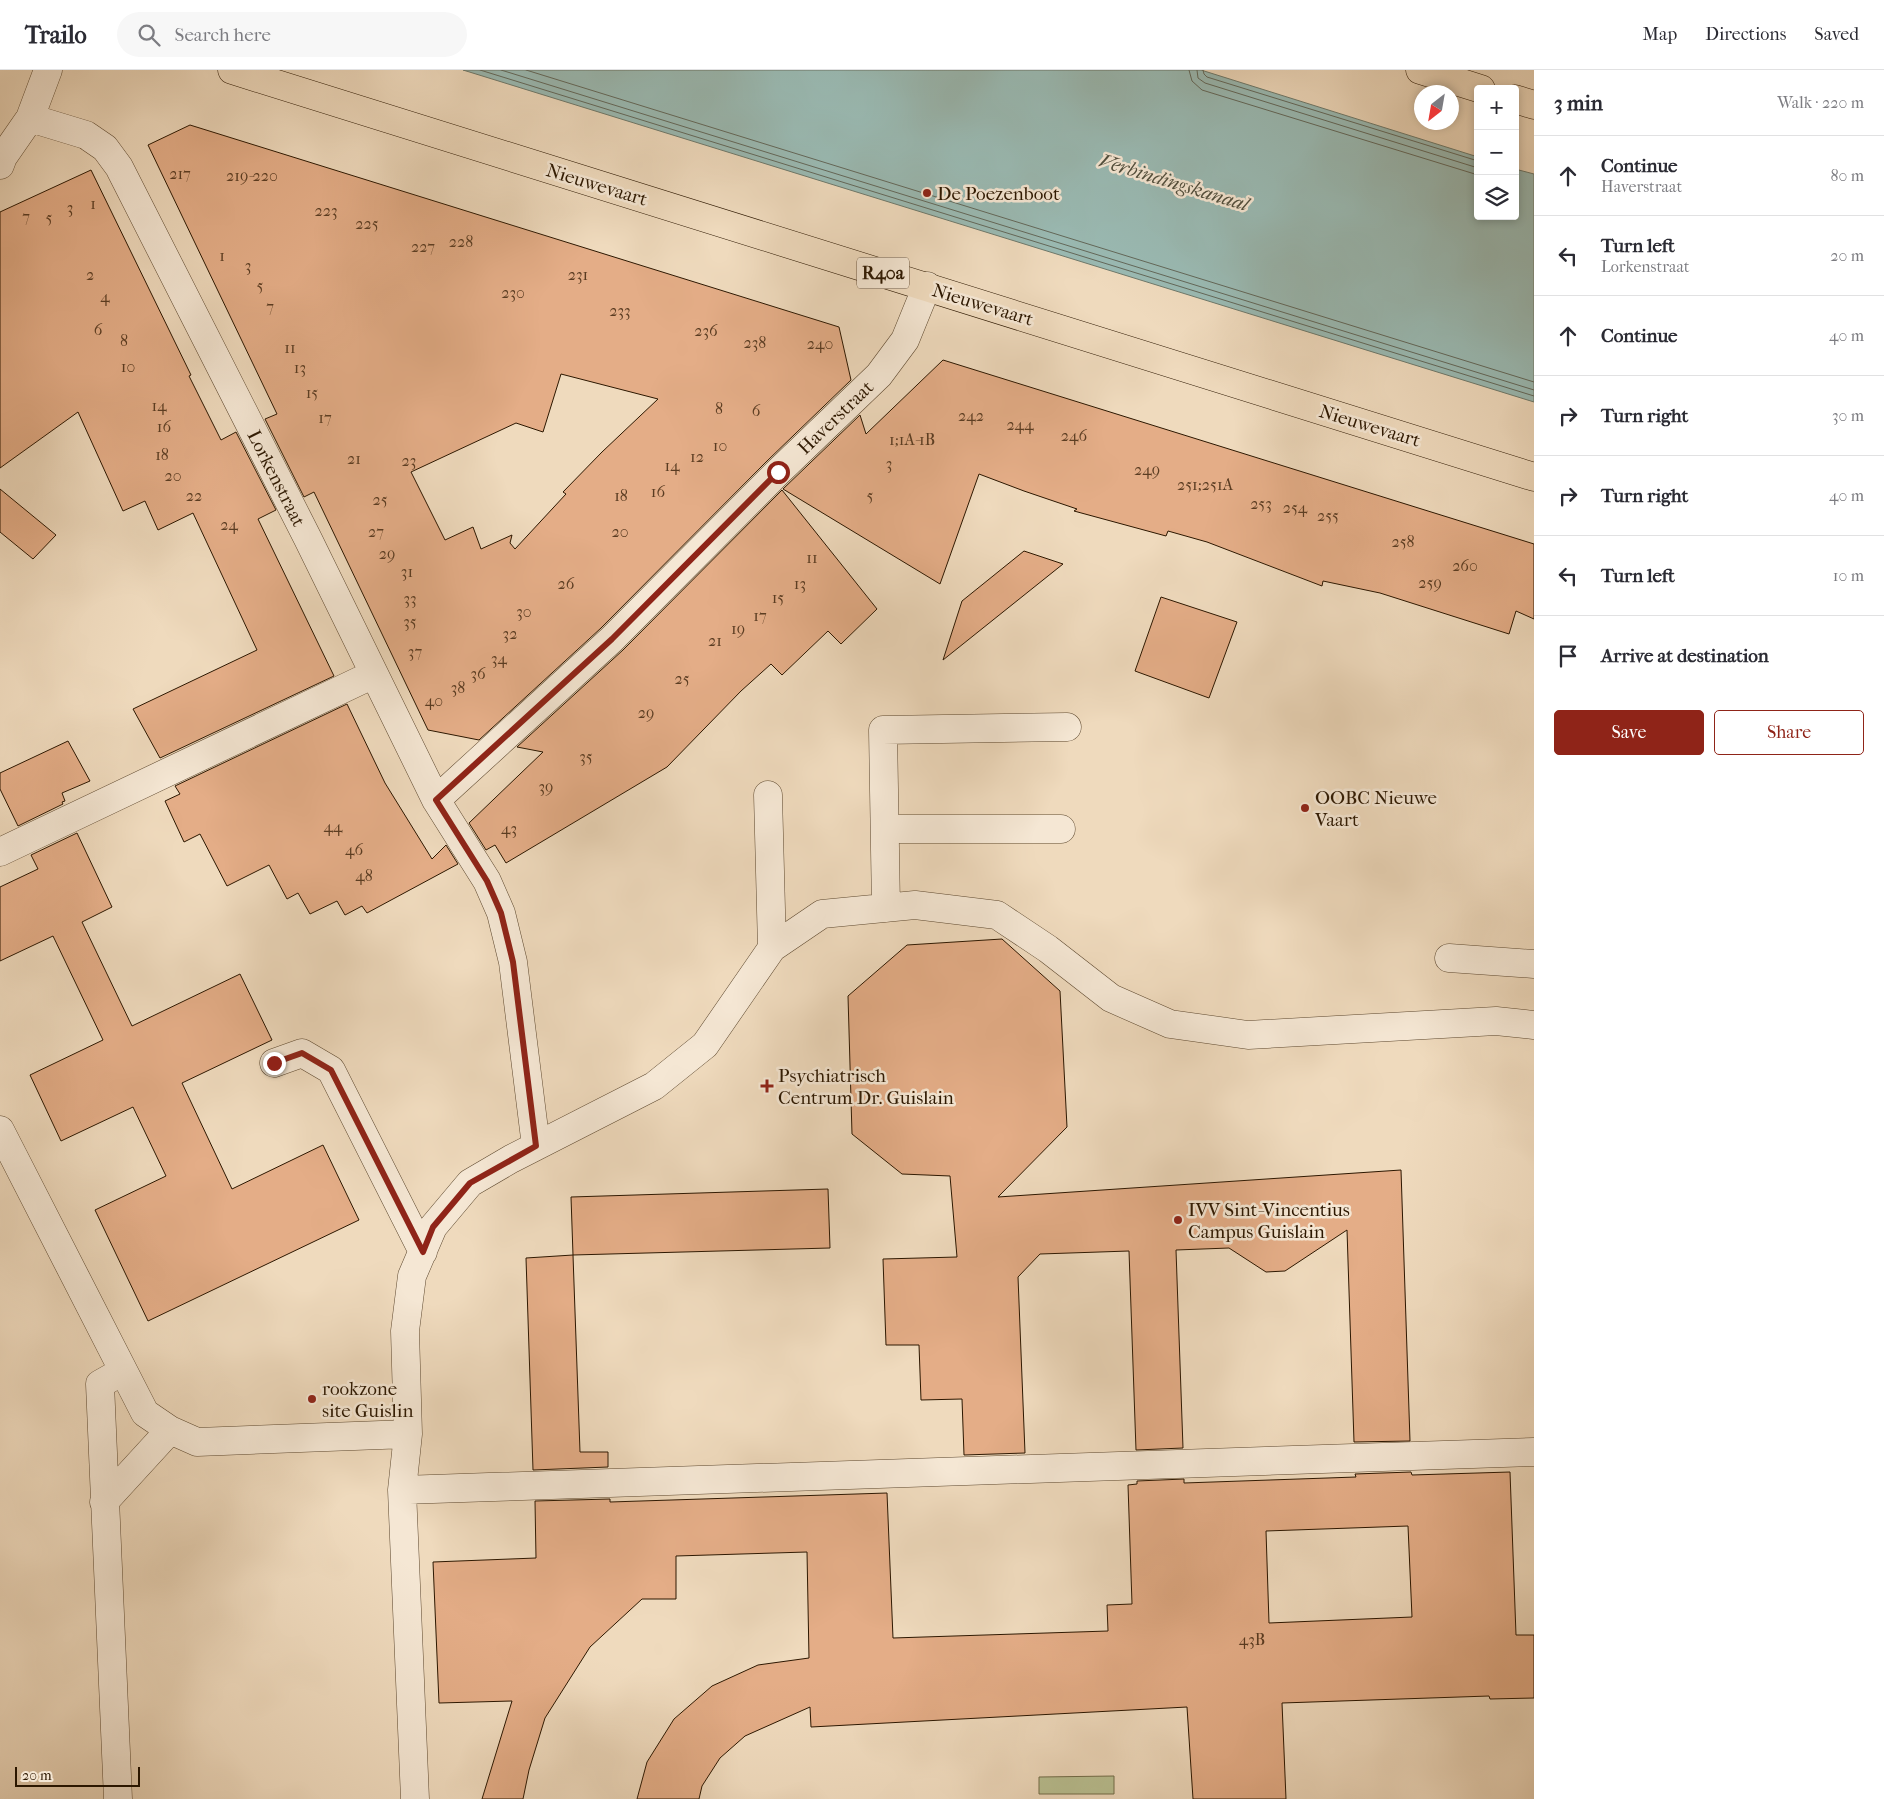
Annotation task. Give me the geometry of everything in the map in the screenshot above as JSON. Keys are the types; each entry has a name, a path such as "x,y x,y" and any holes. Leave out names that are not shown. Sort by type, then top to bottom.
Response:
{"main road":[{"name":"Nieuwevaart","path":"232,70 1534,477"},
{"path":"1420,70 1474,87"},
{"path":"1519,100 1534,105"}],"street":[{"path":"0,165 30,118 48,70"},
{"name":"Lorkenstraat","path":"30,118 86,135 106,148 119,167 290,504 436,800 487,881 501,913 513,962 536,1146"},
{"name":"Haverstraat","path":"436,800 612,639 778,472 879,375 905,340 926,286"},
{"path":"0,852 374,674"},
{"path":"886,908 883,730 1067,727"},
{"path":"768,795 772,948"},
{"path":"885,829 1061,829"},
{"path":"415,1799 402,1490 408,1434 405,1331 412,1276 433,1227 470,1183 536,1146 654,1086 705,1045 772,948 822,914 915,905 996,915 1048,949 1110,998 1170,1024 1248,1035 1496,1022 1534,1025"},
{"path":"1449,958 1534,964"},
{"path":"274,1063 302,1053 331,1070 423,1252"},
{"path":"0,1130 145,1413 170,1430 197,1442 408,1434"},
{"path":"118,1799 100,1384 123,1372"},
{"path":"104,1502 170,1430"},
{"path":"402,1490 1534,1452"}],"green space":[{"path":"1114,1776 1114,1794 1039,1794 1039,1777"}],"water":[{"name":"Verbindingskanaal","path":"463,70 1201,70 1474,156 1474,220 1519,220 1519,170 1534,174 1534,402"}],"building":[{"path":"190,125 839,327 851,380 767,461 601,628 479,740 428,730 314,492 304,497 265,419 277,414 148,145","holes":["561,374 658,399 563,492 566,494 515,549 510,543 512,535 481,549 473,527 445,540 411,472 516,423 543,432"]},
{"path":"91,170 221,440 236,432 276,510 258,519 334,676 160,758 133,709 257,650 193,513 158,530 145,501 123,511 78,412 0,468 0,212"},
{"path":"943,360 1534,544 1534,619 1516,611 1509,634 1380,593 1323,581 1322,586 1207,542 1168,531 1166,536 1074,511 1077,509 979,474 940,584 783,489 860,415 866,434"},
{"path":"0,489 56,535 33,559 0,532"},
{"path":"782,490 877,609 841,644 828,631 782,675 771,664 741,691 667,767 506,863 495,845 486,850 469,823 543,752 517,747 623,650"},
{"path":"1024,551 1063,564 943,660 962,601"},
{"path":"1161,597 1237,622 1209,698 1135,671"},
{"path":"347,704 385,783 432,859 446,845 458,864 367,913 362,906 345,915 337,901 310,914 298,893 287,899 269,865 227,886 200,834 184,842 165,801 180,794 175,786"},
{"path":"68,741 90,781 62,793 65,801 62,802 63,804 18,826 0,789 0,773"},
{"path":"77,833 112,907 82,922 132,1026 240,974 272,1040 182,1083 232,1189 323,1145 359,1220 148,1321 95,1210 166,1176 133,1107 61,1141 30,1075 103,1040 53,936 0,961 0,887 38,869 31,855"},
{"name":"IVV Sint-Vincentius Campus Guislain","path":"1002,939 1060,991 1067,1127 998,1197 1401,1170 1410,1441 1354,1442 1347,1230 1285,1271 1266,1272 1229,1248 1176,1250 1183,1448 1136,1450 1129,1251 1040,1254 1018,1277 1025,1453 964,1455 962,1399 921,1400 919,1345 886,1345 883,1259 957,1257 950,1176 902,1174 852,1134 848,996 907,945"},
{"path":"828,1189 830,1248 573,1255 571,1197"},
{"path":"573,1255 580,1452 608,1452 608,1467 533,1470 526,1258"},
{"path":"1411,1472 1412,1475 1510,1472 1516,1635 1534,1635 1534,1698 1490,1699 1489,1696 1282,1703 1286,1799 1193,1799 1187,1707 811,1727 810,1707 745,1736 720,1758 702,1786 699,1799 637,1799 647,1762 674,1719 712,1686 758,1665 809,1658 807,1552 676,1556 676,1599 642,1599 590,1647 545,1718 529,1770 523,1799 482,1799 512,1701 439,1703 433,1562 536,1558 535,1501 610,1499 610,1502 887,1493 893,1638 1108,1631 1107,1605 1132,1604 1128,1485 1137,1484 1137,1481 1184,1479 1184,1483 1356,1477 1355,1474","holes":["1408,1526 1412,1617 1269,1623 1266,1531"]}],"place":[{"name":"De Poezenboot","path":"927,193"},
{"name":"OOBC Nieuwe Vaart","path":"1305,808"},
{"name":"Psychiatrisch Centrum Dr. Guislain","path":"767,1086"},
{"name":"IVV Sint-Vincentius Campus Guislain","path":"1178,1220"},
{"name":"rookzone site Guislin","path":"312,1399"}],"route":[{"path":"274,1063 302,1053 331,1070 423,1252 433,1227 470,1183 536,1146 513,962 501,913 487,881 436,800 612,639 778,472"}]}
